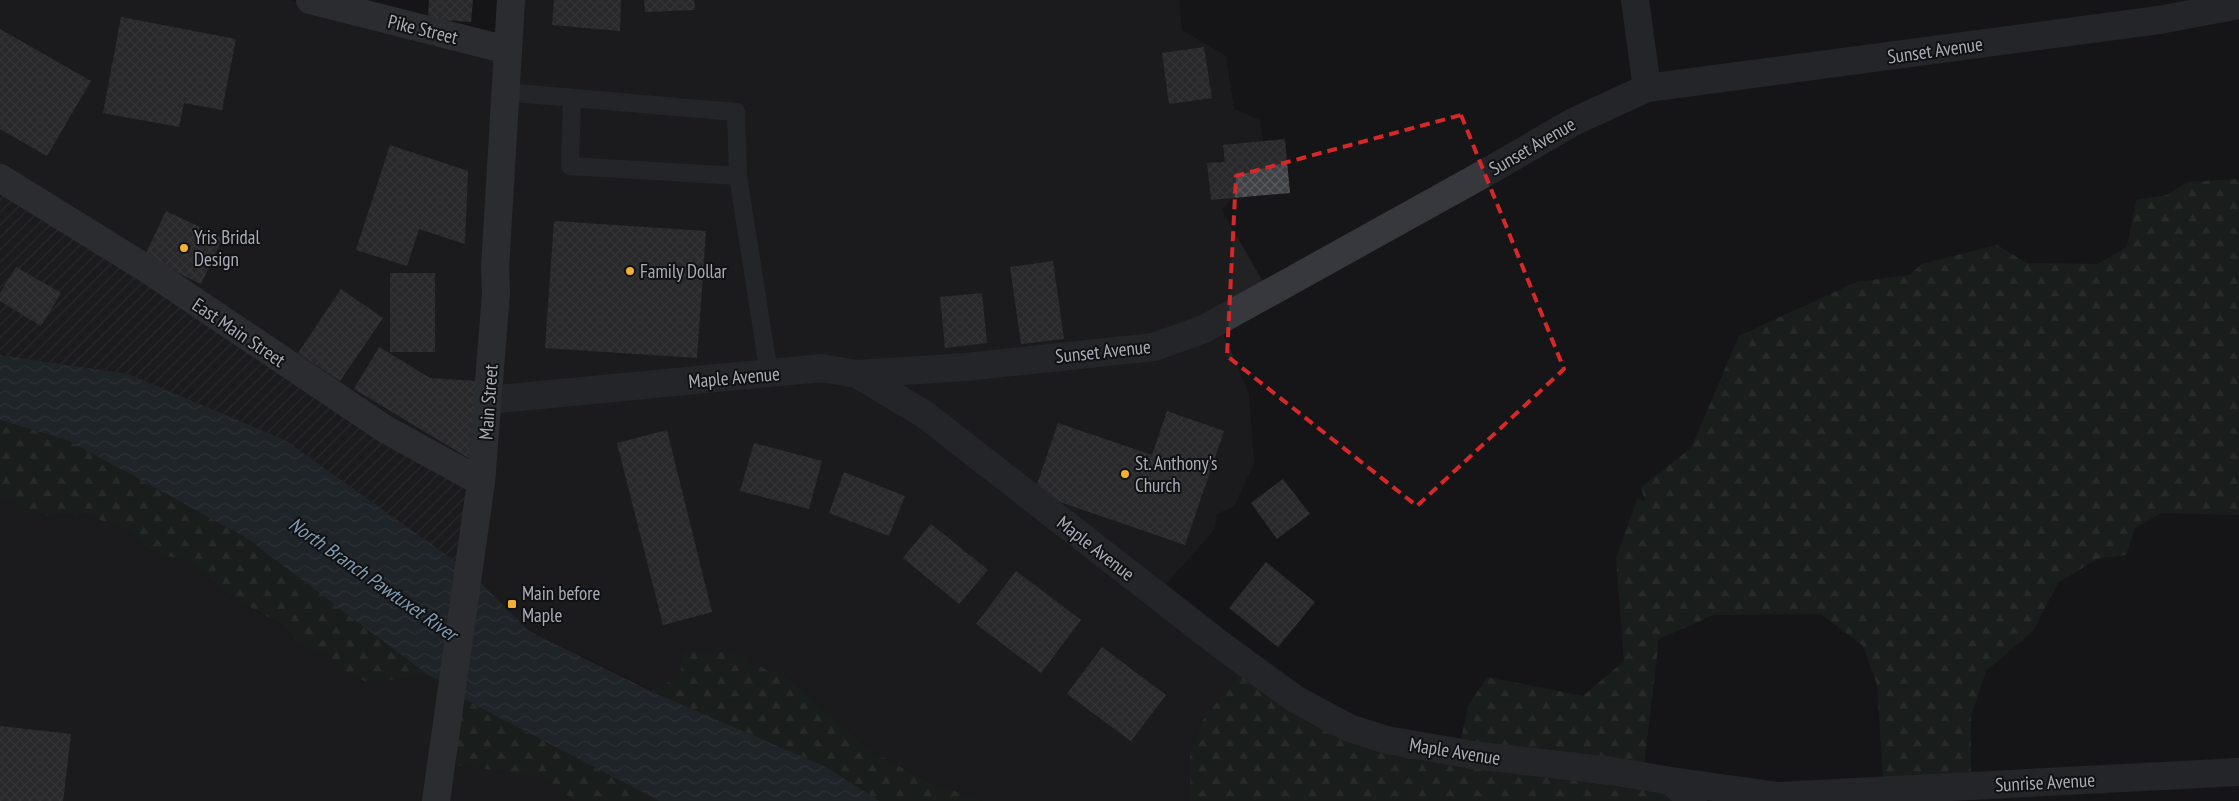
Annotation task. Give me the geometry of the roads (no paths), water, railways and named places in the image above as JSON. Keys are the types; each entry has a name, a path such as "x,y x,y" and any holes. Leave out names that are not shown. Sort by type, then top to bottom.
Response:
{"main road":[{"name":"Pike Street","path":"310,0 507,50"},
{"name":"Main Street","path":"437,792 481,482 496,293 495,268 504,92 511,0"},
{"name":"East Main Street","path":"0,178 147,268 215,316 385,429 481,482"}],"street":[{"path":"1635,0 1647,88"},
{"name":"Sunset Avenue","path":"857,374 966,367 1154,347 1204,329 1357,242 1487,172 1573,122 1647,88 2149,21 2239,5"},
{"name":"Maple Avenue","path":"488,400 822,368 857,374 924,414 1112,562 1295,699 1344,725 1387,740 1463,753 1611,771 1671,781"},
{"name":"Sunrise Avenue","path":"1671,781 1778,796 2239,772"},
{"path":"1671,781 1693,801"}],"lane":[{"path":"504,92 736,112 738,176 769,374"},
{"path":"572,98 570,166 738,176"}],"water":[{"name":"North Branch Pawtuxet River","path":"0,355 129,374 285,440 469,571 529,631 655,693 824,766 880,801 659,801 454,694 448,684 429,676 245,537 69,441 0,420"}],"place":[{"name":"Yris Bridal Design","path":"184,248"},
{"name":"Family Dollar","path":"630,271"},
{"name":"St. Anthony's Church","path":"1125,474"},
{"name":"Main before Maple","path":"512,604"}]}
